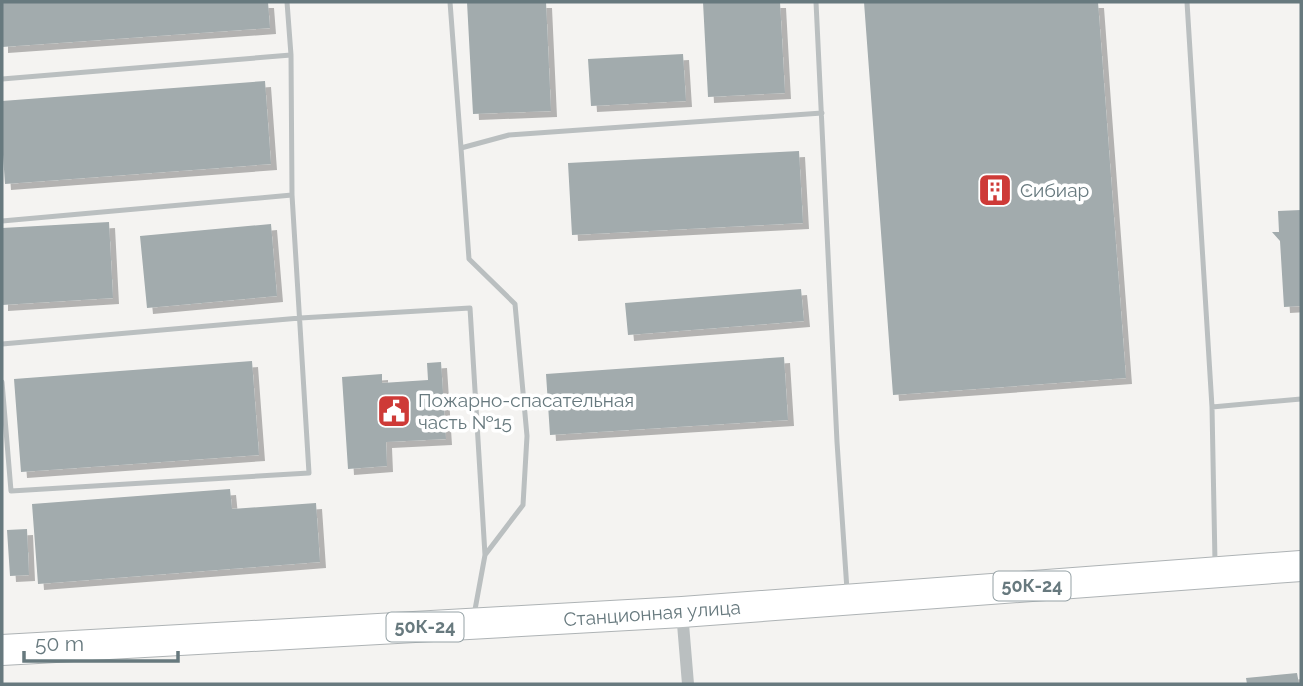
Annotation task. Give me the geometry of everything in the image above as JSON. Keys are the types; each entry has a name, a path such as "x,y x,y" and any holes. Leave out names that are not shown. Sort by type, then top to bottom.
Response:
{"main road":[{"name":"Станционная улица","path":"2,650 682,612 1301,566"}],"street":[{"path":"682,612 688,684"}],"lane":[{"path":"2,382 11,491 309,473 292,195 291,55 287,2"},
{"path":"450,2 469,259 516,304 527,436 523,505 485,555"},
{"path":"816,2 837,442 848,600"},
{"path":"1187,2 1212,407 1216,572"},
{"path":"2,79 291,55"},
{"path":"461,148 509,135 822,113"},
{"path":"2,221 292,195"},
{"path":"2,344 300,318 470,308 485,555 473,624"},
{"path":"1212,407 1301,399"}],"building":[{"path":"2,2 268,2 270,28 2,47"},
{"path":"467,2 546,2 551,111 473,114"},
{"path":"703,2 780,2 785,93 708,97"},
{"name":"Сибиар","path":"864,2 1098,2 1126,378 893,395"},
{"path":"683,54 686,101 591,106 588,59"},
{"path":"265,81 271,164 5,184 2,101"},
{"path":"799,151 803,223 572,235 568,163"},
{"path":"1301,210 1301,306 1284,307 1280,241 1272,232 1279,232 1278,211"},
{"path":"109,222 113,298 2,305 2,228"},
{"path":"271,224 277,296 147,308 140,236"},
{"path":"801,289 804,321 628,335 625,303"},
{"path":"784,357 788,420 550,435 546,374"},
{"path":"252,361 259,455 21,472 14,379"},
{"name":"Пожарно-спасательная часть №15","path":"441,362 446,439 386,442 387,466 348,469 342,377 382,374 382,383 428,380 427,363"},
{"path":"230,489 232,509 316,503 320,562 38,584 32,504"},
{"path":"27,529 29,575 10,576 7,530"},
{"path":"1297,673 1299,684 1247,684 1246,678"}],"place":[{"name":"Сибиар","path":"995,190"},
{"name":"Пожарно-спасательная часть №15","path":"394,411"}]}
